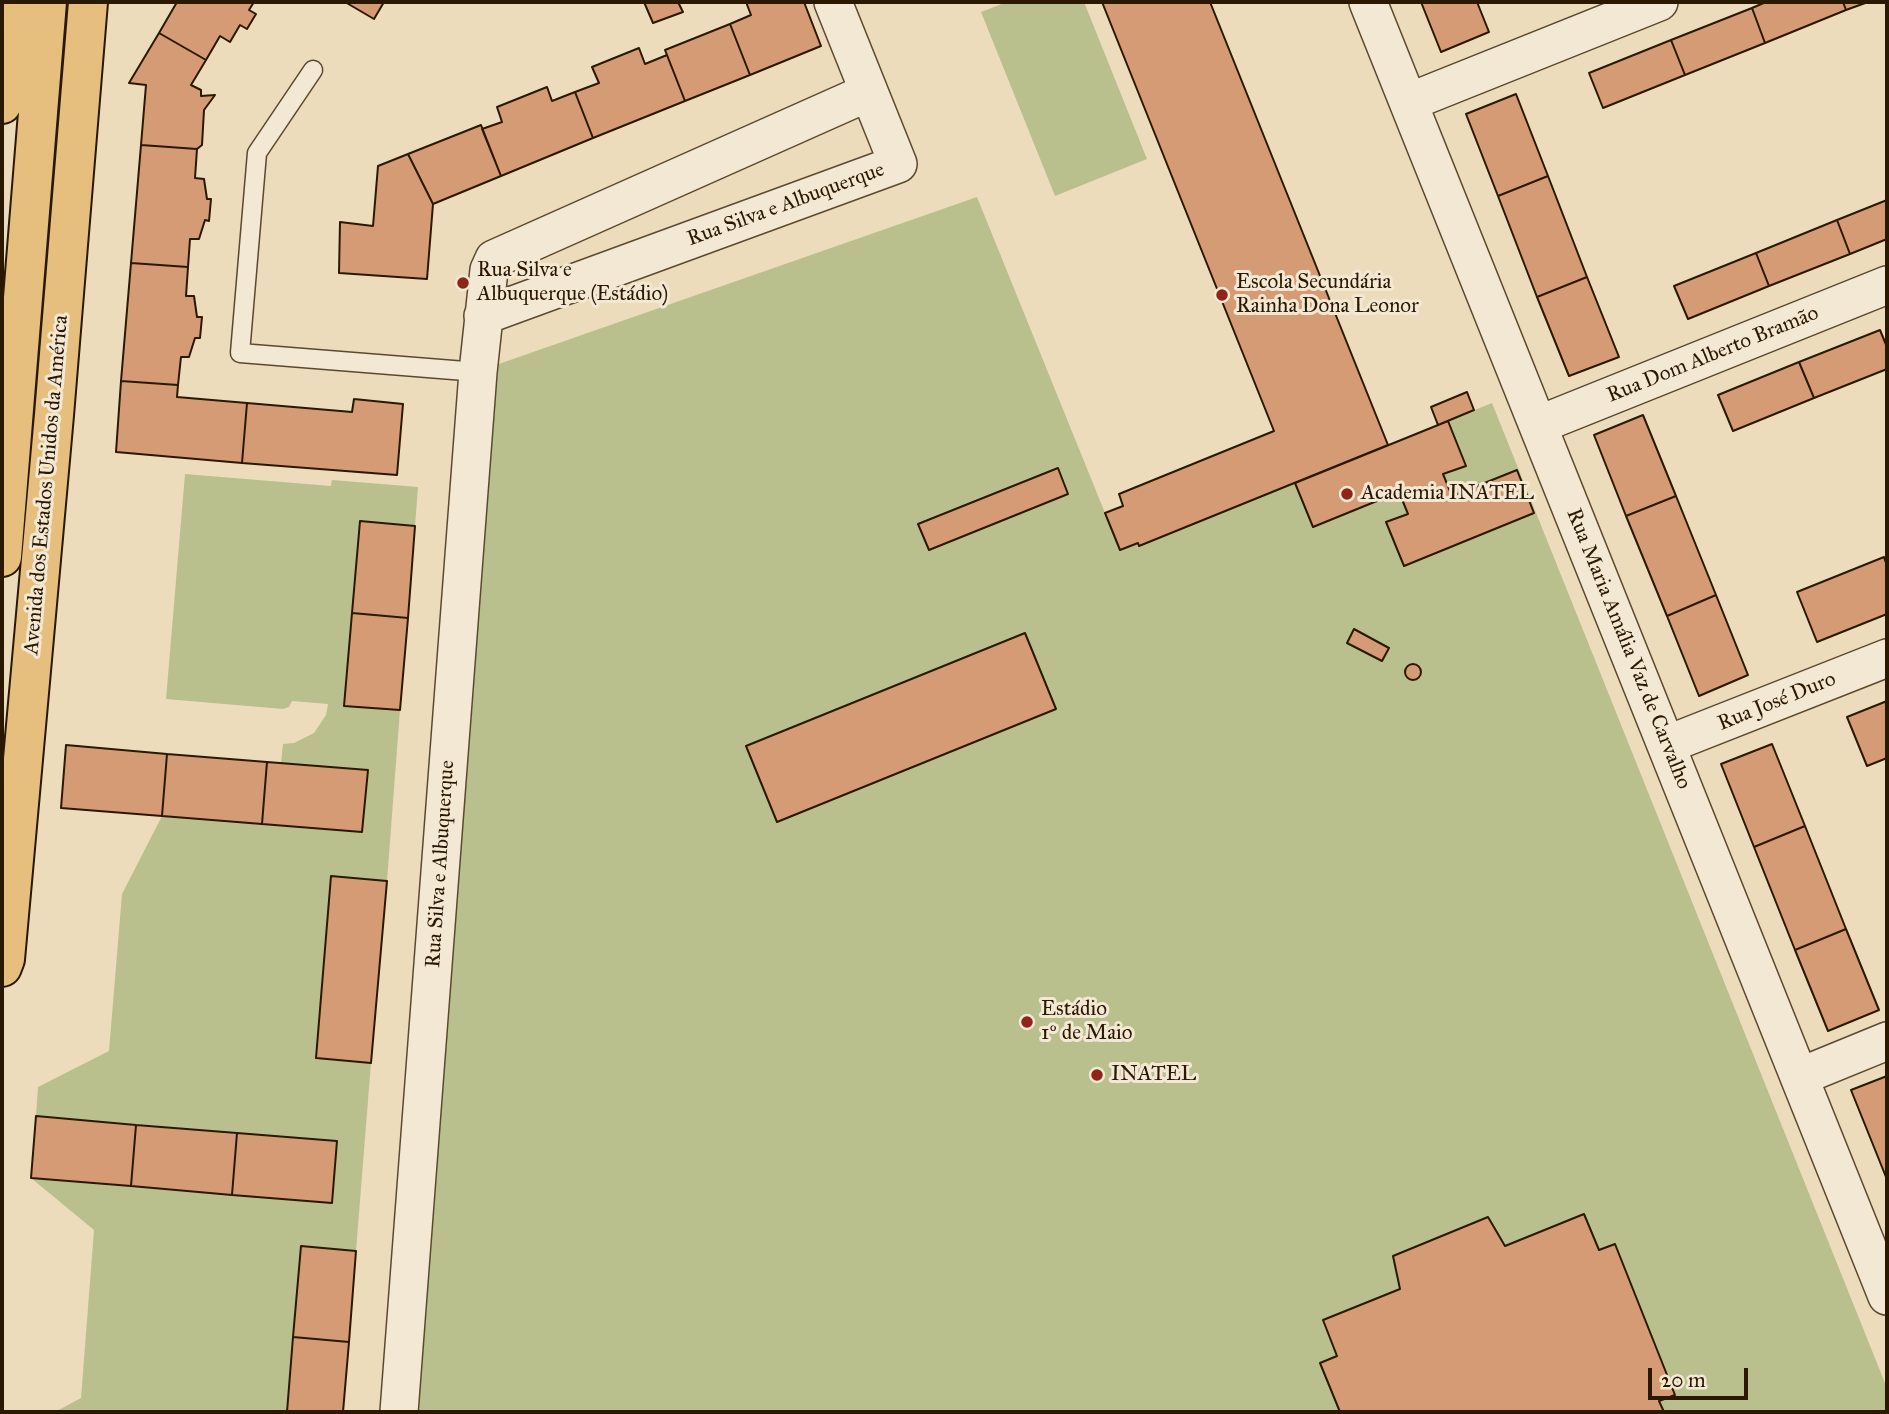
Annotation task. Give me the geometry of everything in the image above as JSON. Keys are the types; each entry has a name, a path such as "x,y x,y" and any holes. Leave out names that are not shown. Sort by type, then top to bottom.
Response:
{"main road":[{"path":"2,104 10,2"},
{"name":"Avenida dos Estados Unidos da América","path":"2,557 47,2"},
{"name":"Avenida dos Estados Unidos da América","path":"2,967 5,960 54,415 88,2"}],"street":[{"name":"Rua Silva e Albuquerque","path":"483,316 898,164 833,2"},
{"name":"Rua Maria Amália Vaz de Carvalho","path":"1368,2 1887,1296"},
{"path":"1409,102 1659,2"},
{"name":"Rua Silva e Albuquerque","path":"399,1412 478,372 489,270 494,259 869,92"},
{"name":"Rua Dom Alberto Bramão","path":"1538,425 1887,285"},
{"name":"Rua José Duro","path":"1667,745 1887,658"},
{"path":"1799,1077 1887,1041"}],"lane":[{"path":"313,70 257,153 240,353 478,372"}],"green space":[{"path":"1007,2 1084,2 1147,159 1055,196 981,12"},
{"name":"INATEL","path":"977,197 1120,550 1138,543 1140,545 1492,403 1887,1388 1887,1412 412,1412 493,366"},
{"path":"185,474 331,486 332,480 418,487 415,526 360,521 344,705 400,710 387,881 331,876 316,1058 371,1063 356,1251 301,1247 287,1412 55,1412 81,1398 94,1230 31,1178 332,1202 337,1141 36,1116 38,1087 109,1051 122,894 162,816 362,832 367,770 281,763 283,744 294,743 314,733 326,715 328,704 292,701 289,707 283,709 166,699"}],"building":[{"path":"177,2 254,2 249,10 256,14 247,29 240,25 230,42 220,36 206,60 159,33"},
{"path":"345,2 384,2 374,19"},
{"path":"644,2 678,2 683,12 653,23"},
{"path":"746,2 804,2 821,46 750,75 730,24 751,15"},
{"path":"1102,2 1210,2 1388,445 1139,546 1138,543 1120,550 1105,513 1123,506 1119,494 1274,431"},
{"path":"1421,2 1477,2 1489,32 1441,52"},
{"path":"1766,2 1843,2 1846,10 1765,43 1752,8"},
{"path":"1843,2 1868,2 1846,10"},
{"path":"1752,8 1765,43 1685,75 1671,40"},
{"path":"730,24 750,75 685,101 665,50"},
{"path":"159,33 206,60 191,85 201,90 201,96 215,95 204,110 202,145 197,149 141,145 146,85 129,83"},
{"path":"1671,40 1685,75 1603,108 1589,73"},
{"path":"639,48 645,64 667,55 685,101 593,138 575,92 599,83 592,67"},
{"path":"547,87 552,101 575,92 593,138 501,176 482,129 502,122 497,107"},
{"path":"1516,94 1548,176 1498,196 1466,114"},
{"path":"481,125 501,176 433,204 408,154"},
{"path":"141,145 197,149 195,178 204,179 207,199 211,199 209,221 205,220 199,239 190,239 188,267 131,263"},
{"path":"408,154 433,204 427,279 339,273 340,222 373,226 378,166"},
{"path":"1548,176 1587,277 1537,297 1498,196"},
{"path":"1887,200 1887,239 1850,254 1837,220"},
{"path":"1837,220 1850,254 1769,286 1756,253"},
{"path":"1756,253 1769,286 1688,319 1674,286"},
{"path":"131,263 188,267 186,296 194,296 197,317 202,317 200,338 195,338 189,357 181,357 178,385 121,381"},
{"path":"1587,277 1619,357 1569,376 1537,297"},
{"path":"1880,330 1887,347 1887,369 1814,398 1799,362"},
{"path":"1799,362 1814,398 1733,431 1718,395"},
{"path":"121,381 178,385 177,397 247,403 242,463 116,452"},
{"path":"1467,392 1474,410 1438,425 1431,407"},
{"path":"354,399 403,404 397,475 242,463 247,403 352,412"},
{"path":"1643,415 1676,496 1626,516 1594,435"},
{"name":"Academia INATEL","path":"1448,421 1466,466 1443,474 1452,496 1517,470 1534,513 1404,566 1386,522 1408,514 1399,492 1313,527 1295,483"},
{"path":"1058,468 1068,494 929,550 918,524"},
{"path":"1676,496 1716,595 1667,616 1626,516"},
{"path":"360,521 415,526 408,618 352,613"},
{"path":"1884,557 1887,566 1887,614 1817,642 1797,592"},
{"path":"1716,595 1748,675 1699,696 1667,616"},
{"path":"352,613 408,618 400,710 344,706"},
{"path":"1354,629 1389,648 1382,661 1347,643"},
{"path":"1025,633 1056,709 777,822 746,746"},
{"path":"1413,664 1419,666 1419,678 1413,680 1407,678 1405,672 1407,666"},
{"path":"1887,701 1887,758 1867,766 1847,717"},
{"path":"1772,744 1805,826 1754,847 1721,764"},
{"path":"66,745 167,754 162,816 61,808"},
{"path":"167,754 267,762 262,824 162,816"},
{"path":"267,762 368,770 362,832 262,824"},
{"path":"1805,826 1846,929 1795,950 1754,847"},
{"path":"331,876 387,881 371,1063 316,1058"},
{"path":"1846,929 1879,1010 1828,1031 1795,950"},
{"path":"1887,1076 1887,1177 1886,1177 1851,1090"},
{"path":"36,1116 136,1125 131,1186 31,1178"},
{"path":"136,1125 237,1133 232,1195 131,1186"},
{"path":"237,1133 337,1141 332,1203 232,1195"},
{"path":"1584,1214 1599,1250 1615,1244 1675,1395 1659,1401 1664,1412 1340,1412 1320,1363 1337,1356 1323,1320 1400,1289 1393,1256 1488,1217 1505,1246"},
{"path":"301,1246 356,1251 349,1342 293,1337"},
{"path":"293,1337 349,1342 343,1412 287,1412"}],"place":[{"name":"Rua Silva e Albuquerque (Estádio)","path":"463,283"},
{"name":"Escola Secundária Rainha Dona Leonor","path":"1222,295"},
{"name":"Academia INATEL","path":"1347,494"},
{"name":"Estádio 1º de Maio","path":"1027,1022"},
{"name":"INATEL","path":"1097,1075"}]}
